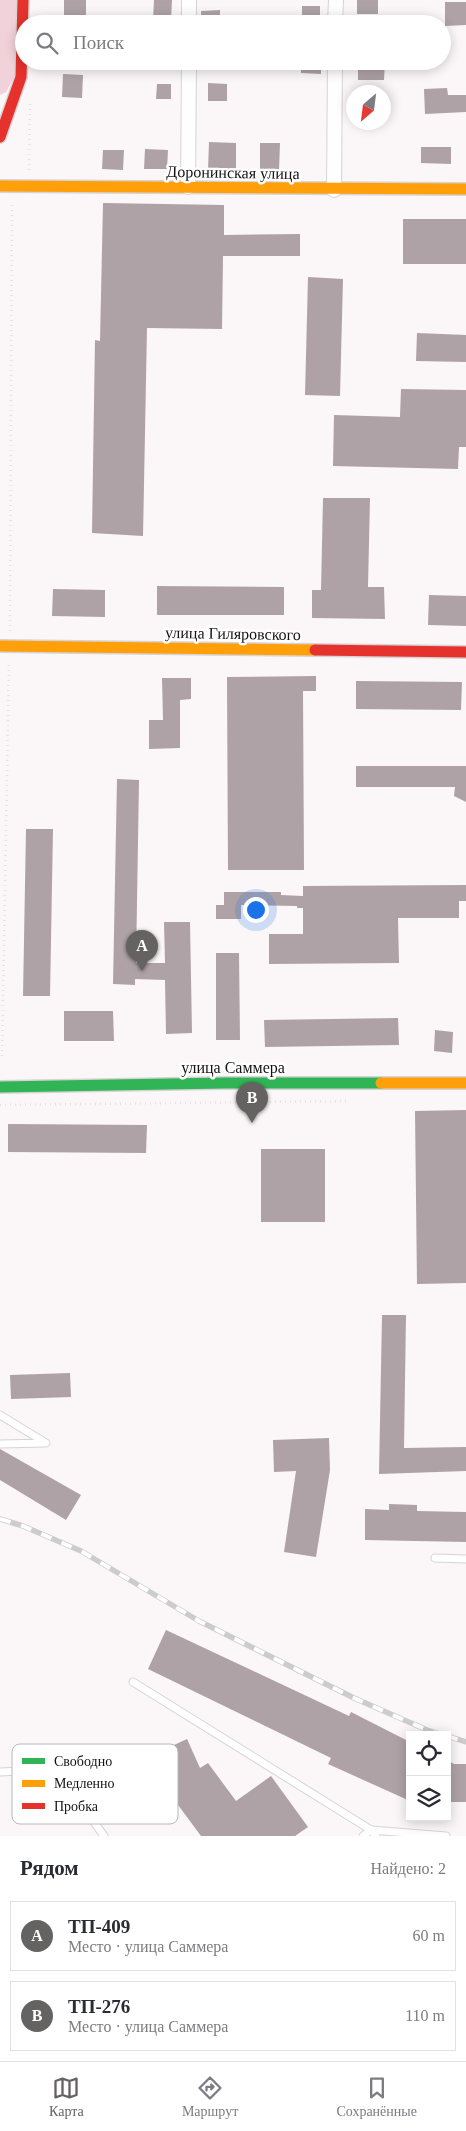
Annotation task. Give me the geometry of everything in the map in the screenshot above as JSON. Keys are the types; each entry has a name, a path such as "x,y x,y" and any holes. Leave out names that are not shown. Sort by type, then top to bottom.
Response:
{"street":[{"path":"23,0 23,15"},
{"path":"189,0 189,15"},
{"path":"335,15 336,0"},
{"path":"0,137 3,121 21,77 21,70"},
{"path":"188,187 189,70"},
{"path":"334,190 335,70"},
{"name":"Доронинская улица","path":"0,186 334,190 466,189"},
{"name":"улица Гиляровского","path":"5,646 466,652"},
{"name":"улица Саммера","path":"0,1087 224,1083 466,1083"}],"lane":[{"path":"0,1415 46,1443 0,1444"},
{"path":"435,1558 466,1559"},
{"path":"134,1682 373,1833"},
{"path":"95,1824 104,1836"},
{"path":"363,1836 373,1833 446,1836"}],"path":[{"path":"2,1056 5,646 12,197 29,174 30,99"},
{"path":"0,1105 357,1101"}],"shaded area":[{"path":"0,0 17,0 17,15 15,15 15,70 17,72 6,92 0,95"}],"building":[{"path":"64,0 86,0 86,15 64,15"},
{"path":"154,0 172,0 171,15 153,15"},
{"path":"357,0 378,0 378,14 357,14"},
{"path":"445,2 466,2 466,25 451,26 451,15 445,15"},
{"path":"302,6 320,6 320,15 302,15"},
{"path":"220,10 220,15 201,15 201,11"},
{"path":"301,70 321,70 321,74 301,73"},
{"path":"358,70 385,70 384,80 358,80"},
{"path":"63,74 83,75 82,98 62,97"},
{"path":"208,83 227,84 227,101 208,101"},
{"path":"157,84 171,84 171,99 156,99"},
{"path":"447,88 448,95 466,95 466,112 425,114 424,89"},
{"path":"209,142 236,143 236,170 208,170"},
{"path":"260,143 280,143 279,171 260,171"},
{"path":"421,147 451,147 451,164 421,163"},
{"path":"145,149 168,150 167,169 144,169"},
{"path":"103,150 124,150 123,170 102,169"},
{"path":"103,203 224,205 224,235 300,234 300,256 223,256 222,329 147,328 143,536 92,533 95,340 100,341"},
{"path":"403,219 466,219 466,264 403,264"},
{"path":"308,277 343,279 340,396 305,395"},
{"path":"417,333 466,335 466,362 416,361"},
{"path":"401,389 466,390 466,447 459,447 458,469 333,466 334,415 400,417"},
{"path":"323,498 370,498 368,587 384,587 385,619 312,618 312,590 321,590"},
{"path":"157,586 284,587 284,615 157,615"},
{"path":"53,589 105,590 105,617 52,616"},
{"path":"429,595 466,596 466,626 428,625"},
{"path":"316,676 316,691 303,691 304,870 228,870 227,677"},
{"path":"162,678 191,678 191,699 180,700 180,748 149,749 149,720 163,720"},
{"path":"356,681 462,682 461,710 356,709"},
{"path":"356,766 466,766 466,802 454,796 455,787 356,787"},
{"path":"117,779 139,780 136,963 165,963 164,922 190,922 192,1033 166,1034 165,980 135,979 135,985 113,984"},
{"path":"26,829 53,829 50,996 23,996"},
{"path":"466,885 466,901 459,901 459,918 398,918 399,963 269,964 269,934 303,934 303,908 297,908 297,906 241,905 241,919 216,919 216,905 224,905 224,892 281,892 281,895 303,896 303,886"},
{"path":"216,953 239,953 240,1040 216,1040"},
{"path":"64,1011 113,1011 114,1041 64,1041"},
{"path":"398,1018 399,1045 265,1047 264,1020"},
{"path":"435,1030 453,1032 452,1053 434,1051"},
{"path":"466,1110 466,1283 417,1284 415,1111"},
{"path":"8,1124 147,1125 146,1153 8,1152"},
{"path":"261,1149 325,1149 325,1222 261,1222"},
{"path":"382,1315 406,1315 404,1448 466,1447 466,1471 379,1474"},
{"path":"70,1373 71,1397 11,1399 10,1375"},
{"path":"329,1438 330,1470 316,1557 284,1552 296,1471 274,1472 273,1440"},
{"path":"0,1449 81,1495 66,1520 0,1480"},
{"path":"389,1504 417,1505 417,1511 466,1512 466,1542 365,1540 365,1509 389,1510"},
{"path":"166,1630 349,1716 351,1712 406,1740 406,1799 328,1764 331,1758 148,1669"},
{"path":"187,1739 200,1768 208,1763 236,1801 271,1776 308,1827 295,1836 201,1836 178,1805 178,1744 176,1744"},
{"path":"451,1762 466,1764 466,1802 451,1802"}],"railway":[{"path":"0,1519 23,1526 81,1551 199,1621 354,1698 430,1731"},
{"path":"451,1737 466,1742"}],"traffic: fast":[{"path":"0,1087 224,1083 381,1083"}],"traffic: slow":[{"path":"0,186 466,189"},
{"path":"0,646 315,650"},
{"path":"381,1083 466,1083"}],"traffic: jam":[{"path":"23,0 23,15"},
{"path":"0,137 21,77 21,70"},
{"path":"315,650 466,652"}],"place":[{"name":"ТП-409","path":"142,971"},
{"name":"ТП-276","path":"252,1123"}]}
